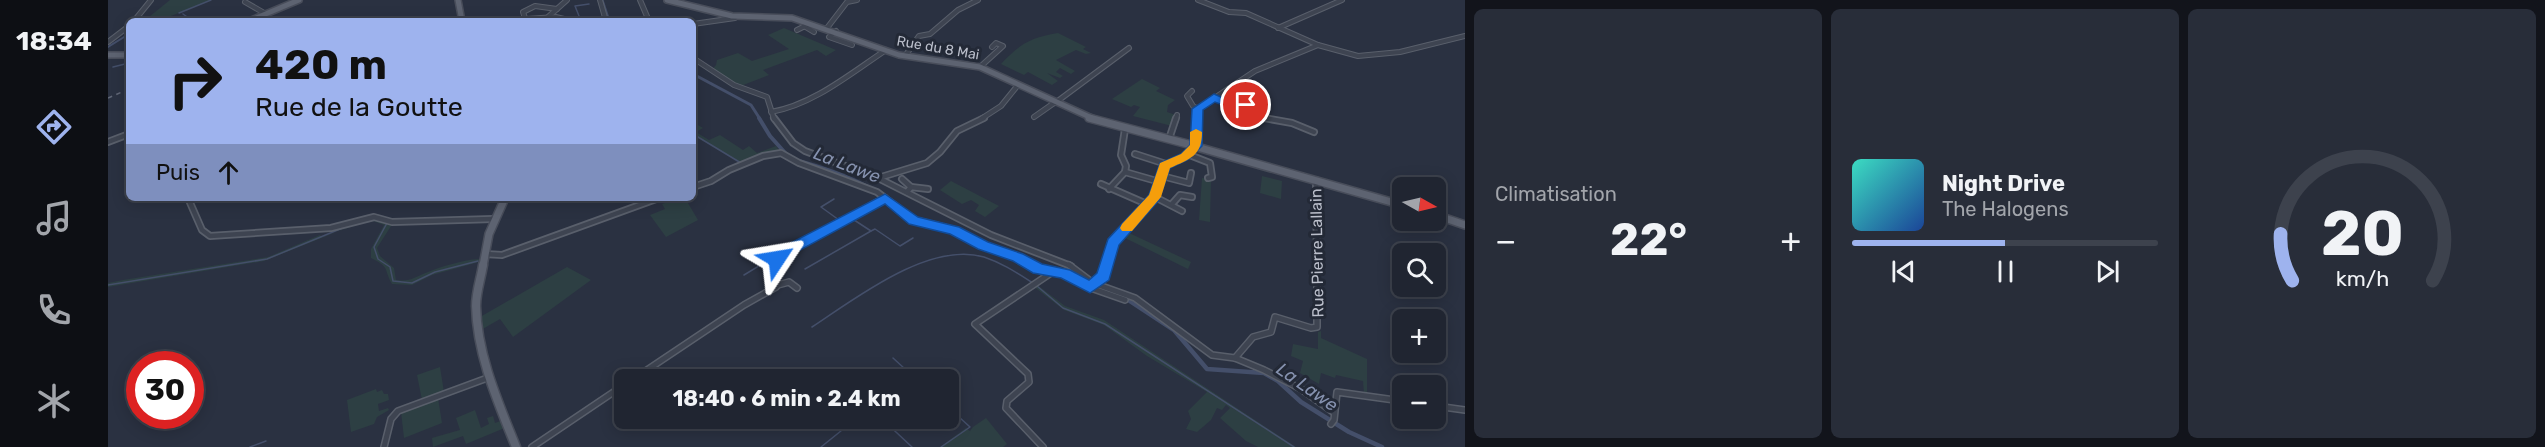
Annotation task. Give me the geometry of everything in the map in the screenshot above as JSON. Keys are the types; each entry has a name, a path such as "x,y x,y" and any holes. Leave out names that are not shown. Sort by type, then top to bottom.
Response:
{"main road":[{"path":"256,18 298,0"},
{"path":"457,0 461,18"},
{"name":"Rue du 8 Mai","path":"667,0 740,17 784,16 812,23 905,56 980,67 1089,118 1193,145"},
{"path":"1193,145 1392,202"},
{"path":"503,201 493,219 482,257 476,312 490,377 516,447"},
{"path":"1446,218 1465,225"}],"street":[{"path":"136,18 151,0"},
{"path":"558,1 566,0"},
{"path":"548,17 566,0"},
{"path":"600,0 605,18"},
{"path":"640,0 648,18"},
{"path":"827,28 848,3 857,0"},
{"path":"905,56 919,36 930,34 958,10 978,0"},
{"path":"1201,0 1229,12 1246,13 1318,45 1360,56 1400,52 1465,36"},
{"path":"1278,28 1342,0"},
{"path":"245,2 266,14"},
{"path":"540,7 544,3"},
{"path":"520,7 526,10"},
{"path":"525,18 523,13 531,7 565,9"},
{"path":"696,24 740,17"},
{"path":"541,18 568,18"},
{"path":"797,30 812,23"},
{"path":"804,26 814,32"},
{"path":"108,42 126,28"},
{"path":"836,31 829,37 852,45"},
{"path":"980,67 985,59 1001,51 1003,46 996,43 992,47"},
{"path":"1092,286 1104,276 1113,243 1155,197 1166,165 1187,154 1193,145 1198,109 1269,64 1318,45"},
{"path":"1034,117 1129,48"},
{"path":"771,112 789,109 818,94 886,50"},
{"path":"696,60 734,85 767,97 775,122 793,143 805,151 878,178 991,235 1068,264 1092,286 1135,298 1208,353 1235,358 1293,384 1333,412"},
{"path":"878,178 927,163 940,152 957,131 997,109 1018,86"},
{"path":"1192,91 1187,96 1192,106 1198,109"},
{"path":"1214,98 1276,122 1292,123 1314,132"},
{"path":"1243,110 1251,103"},
{"path":"1170,136 1177,115"},
{"path":"1125,129 1121,156 1126,166 1125,172"},
{"path":"108,141 126,135"},
{"path":"1208,160 1213,151"},
{"path":"696,185 711,181 729,170 763,156 778,152 790,159 869,188 914,220 954,230 983,246 1013,255 1035,268 1052,273 1065,273 1125,300"},
{"path":"1187,154 1208,160 1214,171 1212,177 1208,178"},
{"path":"1136,156 1166,165"},
{"path":"1109,189 1118,176 1125,172 1188,183 1191,173"},
{"path":"902,179 912,186 928,189"},
{"name":"Rue Pierre Lallain","path":"1235,358 1253,336 1271,332 1275,317 1311,328 1317,327 1316,179"},
{"path":"1101,184 1149,205"},
{"path":"907,192 912,186"},
{"path":"1172,204 1176,196 1180,194 1192,198"},
{"path":"1155,197 1172,204 1182,212"},
{"path":"778,285 775,277 779,255 885,198"},
{"path":"189,201 201,230 210,236 331,228 374,217 401,222 493,219"},
{"path":"482,257 502,255 651,201"},
{"path":"1043,447 1006,408 1007,401 1029,382 1028,374 975,324 1052,273"},
{"path":"649,369 778,285 789,282 797,288"},
{"path":"384,447 391,419 398,411 490,377"},
{"path":"531,447 614,392"},
{"path":"1332,422 1337,392 1392,400"},
{"path":"1446,407 1465,410"}],"shaded area":[{"path":"170,0 212,0 166,18 148,18"},
{"path":"784,28 836,50 826,56 817,50 763,70 769,75 738,87 711,71 717,60 738,53 752,61 789,49 768,35"},
{"path":"1058,33 1086,47 1083,49 1091,53 1086,54 1076,50 1056,60 1075,71 1071,74 1060,68 1056,72 1063,76 1060,78 1047,73 1058,81 1052,85 1028,72 1024,75 1001,64 1026,42"},
{"path":"1142,79 1160,88 1156,91 1175,100 1168,105 1167,112 1176,115 1172,126 1133,116 1140,107 1134,105 1131,107 1112,99"},
{"path":"696,124 703,128 696,132"},
{"path":"696,132 709,140 720,135 743,150 749,146 757,153 776,146 780,152 743,164 696,137"},
{"path":"1262,176 1282,181 1281,199 1260,193"},
{"path":"1202,178 1211,179 1210,222 1199,220"},
{"path":"951,181 999,206 985,217 975,211 979,205 971,200 962,204 940,190"},
{"path":"687,201 698,220 666,237 650,215 665,209 662,204"},
{"path":"371,220 393,223 377,248 380,256 394,268 396,280 409,280 460,262 479,259 479,262 432,275 412,285 392,284 384,266 371,258 371,249 384,225 373,221 365,222"},
{"path":"337,232 264,261 108,287 108,283 123,280 268,257 320,235 322,237"},
{"path":"1127,232 1191,262 1188,269 1123,237"},
{"path":"567,267 591,280 513,337 500,319 481,330 480,317"},
{"path":"1036,284 1065,306 1104,320 1296,447 1258,447 1246,441 1220,418 1230,408 1226,405 1222,410 1217,408 1211,420 1197,432 1186,429 1191,419 1188,411 1207,392 1147,356 1104,325 1064,310 1033,286"},
{"path":"1321,331 1321,338 1367,359 1367,394 1364,394 1363,381 1336,375 1335,378 1321,373 1319,384 1300,373 1303,361 1291,356 1293,344 1318,349 1318,332"},
{"path":"440,367 444,392 422,400 417,375"},
{"path":"376,389 377,392 382,390 384,394 388,394 389,400 378,404 379,411 388,408 389,410 377,417 374,424 351,432 347,400"},
{"path":"438,398 442,423 404,438 401,412"},
{"path":"475,410 481,428 489,424 487,418 493,416 495,423 503,420 507,427 466,444 463,436 433,447 432,438 460,430 456,418"},
{"path":"986,418 1007,444 1003,447 940,447 966,428 970,431"}],"waterway":[{"path":"179,13 211,0"},
{"name":"La Lawe","path":"602,0 608,18"},
{"path":"580,18 575,6 589,4"},
{"path":"183,14 189,18"},
{"path":"108,47 126,36"},
{"path":"113,67 126,64"},
{"name":"La Lawe","path":"696,76 751,105 760,119"},
{"name":"La Lawe","path":"759,118 770,136 787,155"},
{"path":"696,136 741,163"},
{"name":"La Lawe","path":"799,161 854,180 903,209"},
{"path":"834,199 821,207 839,220"},
{"path":"603,216 630,206"},
{"path":"851,218 871,231"},
{"name":"La Lawe","path":"919,219 947,226 1034,264"},
{"path":"384,222 387,223 374,247 378,259 390,267 393,281 412,283 435,272 478,261"},
{"path":"108,285 267,259 345,227"},
{"path":"871,231 875,229 900,246 913,238"},
{"path":"521,246 562,231"},
{"path":"805,269 871,231"},
{"path":"812,327 894,275 917,264 940,257 963,254 984,257 1003,265 1033,283"},
{"path":"744,275 777,255"},
{"name":"La Lawe","path":"1052,269 1068,271 1091,285"},
{"path":"1037,286 1063,308 1105,324 1294,447"},
{"name":"La Lawe","path":"1124,297 1174,330 1207,369 1264,373 1278,381 1301,402 1349,432 1382,447"},
{"path":"893,358 905,369"},
{"path":"941,447 970,427 959,417"},
{"path":"821,447 843,429"},
{"path":"893,429 912,447"},
{"path":"250,447 266,441"}],"railway":[{"path":"108,98 126,90"}],"slow traffic":[{"path":"1127,228 1155,197 1165,166 1185,157 1196,146 1196,132"}],"route":[{"path":"777,259 784,252 885,198 918,222 954,230 983,246 1018,257 1035,268 1052,273 1065,273 1090,287 1096,285 1104,276 1113,243 1155,197 1165,166 1185,157 1196,146 1196,112 1198,109 1214,98 1243,110 1246,105"}]}
